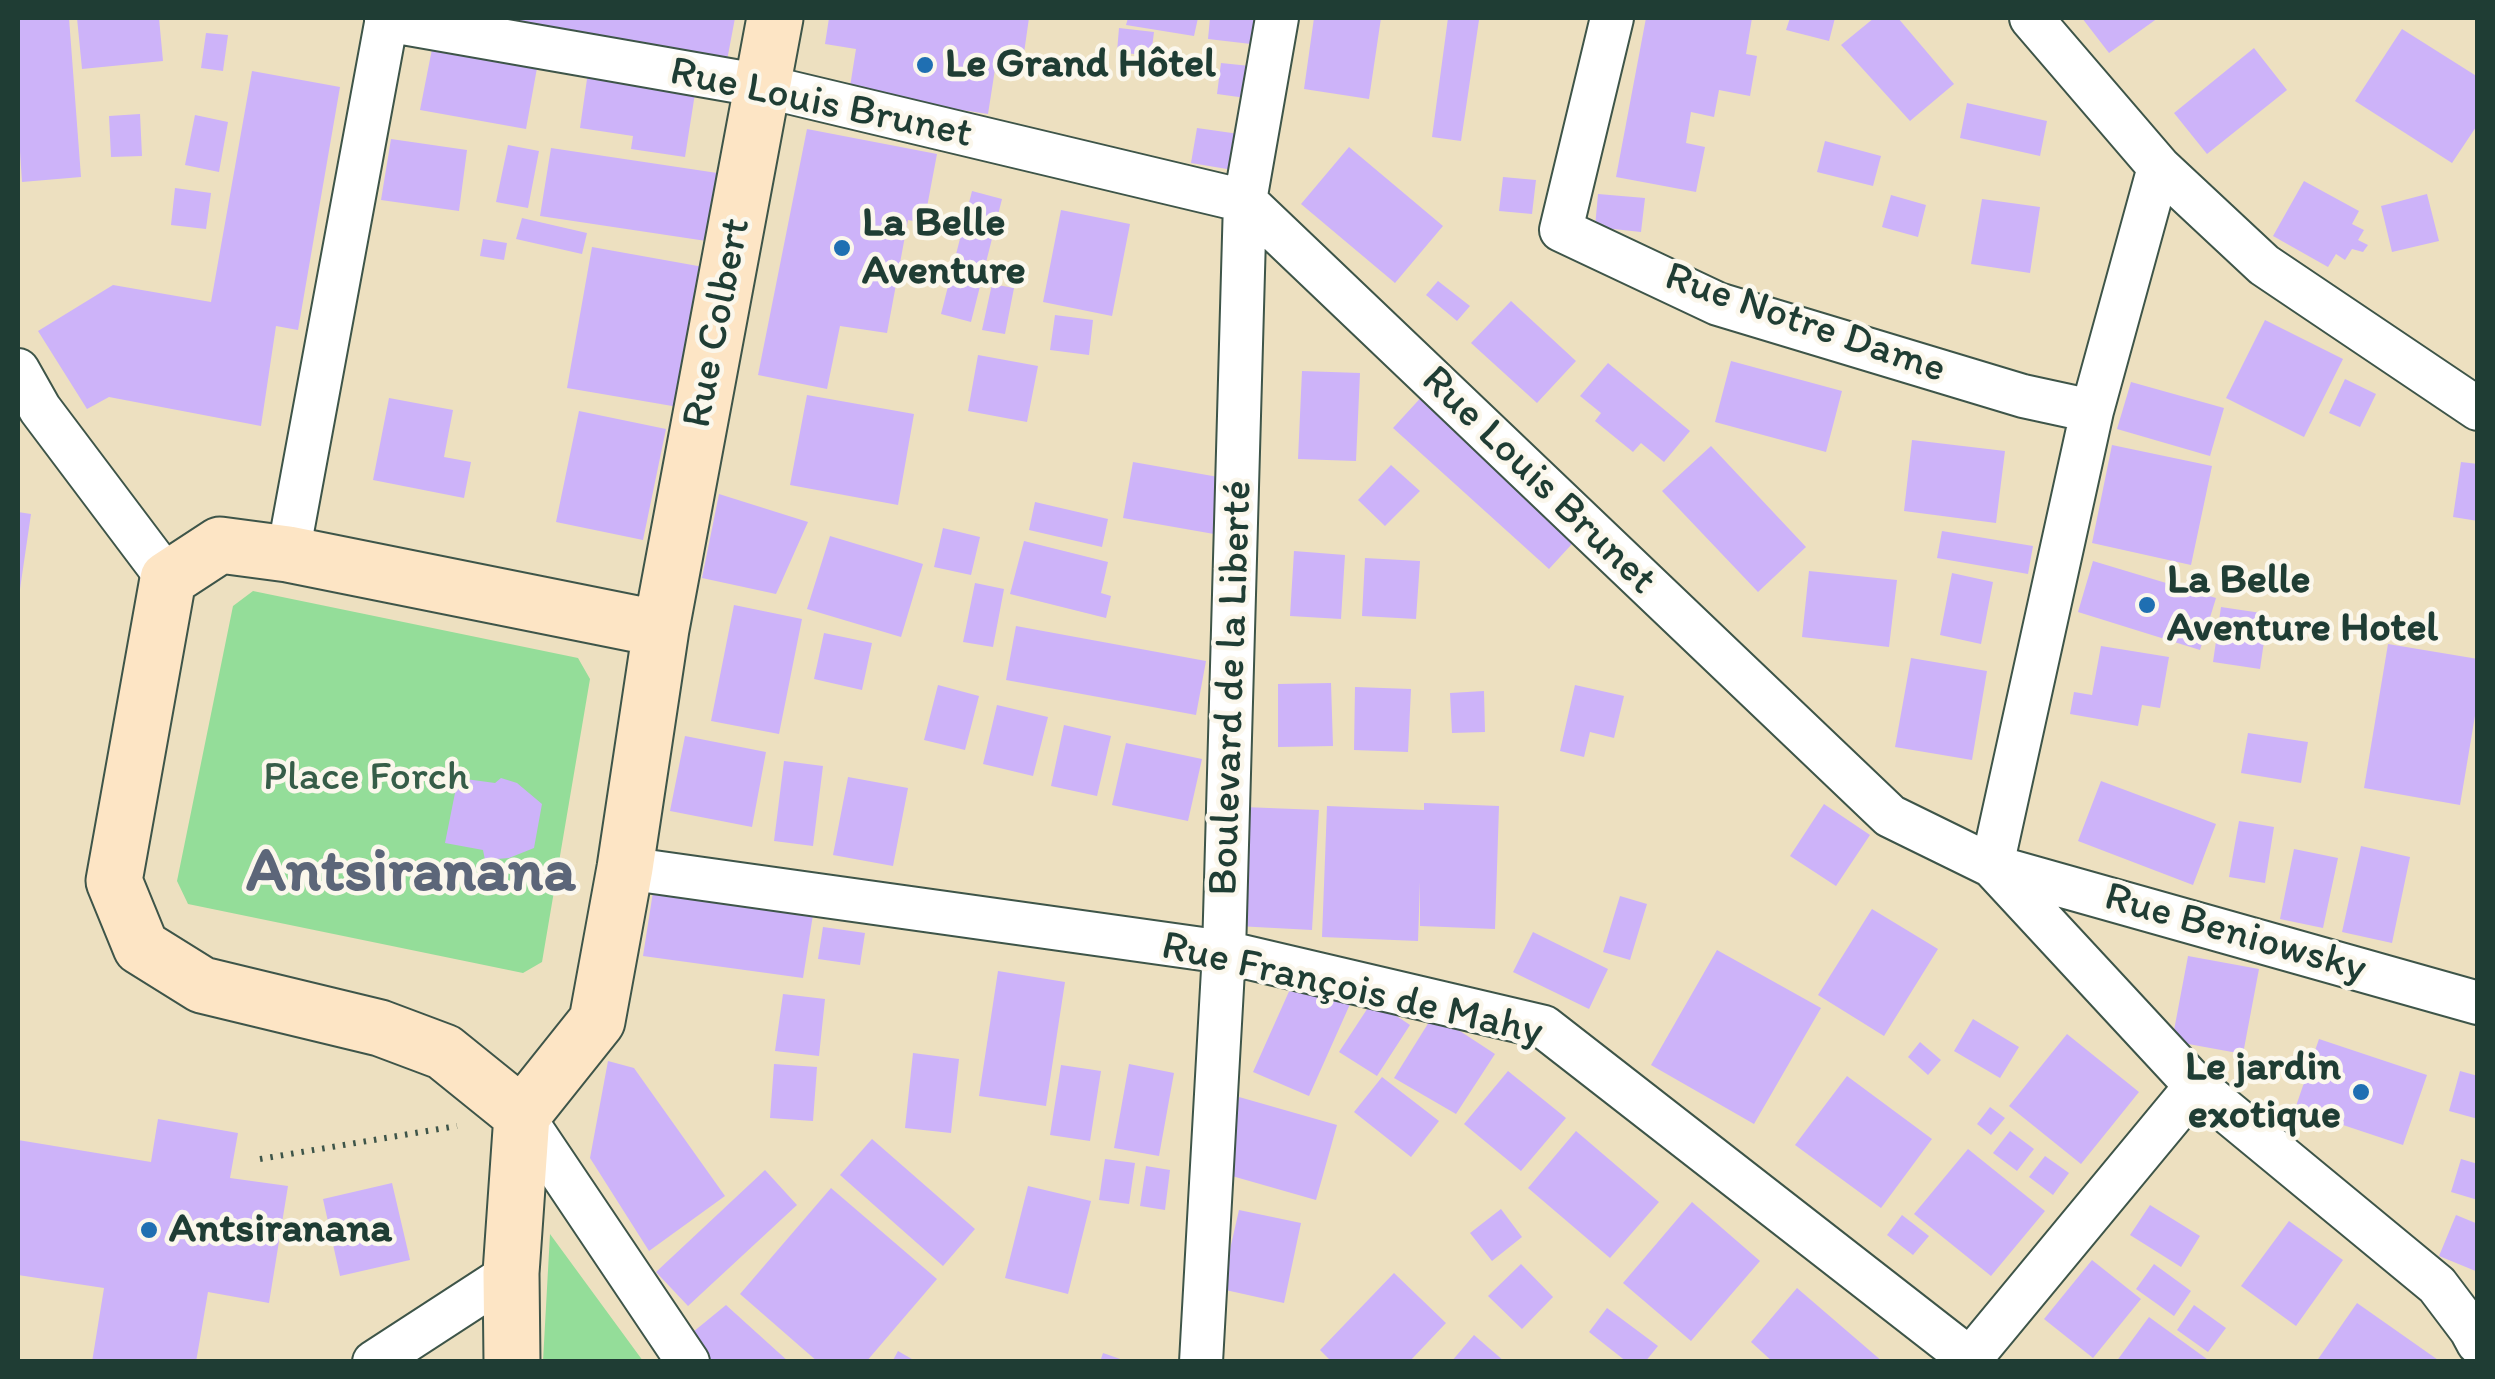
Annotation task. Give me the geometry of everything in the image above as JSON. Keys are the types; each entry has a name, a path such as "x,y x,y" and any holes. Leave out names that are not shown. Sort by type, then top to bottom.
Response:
{"main road":[{"name":"Rue Colbert","path":"522,1115 597,1021 661,629 775,18"},
{"path":"512,1362 510,1273 522,1115 444,1052 380,1028 202,986 141,947 114,881 168,579 220,545 288,554 661,629"}],"street":[{"name":"Boulevard de la Liberté","path":"1201,1362 1224,952 1245,201 1277,18"},
{"name":"Rue Notre Dame","path":"1612,18 1560,230 1718,304 2024,396 2092,412"},
{"path":"2031,18 2158,167 2264,265 2478,409"},
{"name":"Rue Louis Brunet","path":"386,19 762,86 1245,201 1890,816 1992,866 2196,1086 2438,1286 2478,1344"},
{"path":"288,554 386,19"},
{"path":"1992,866 2092,412 2158,167"},
{"path":"18,370 29,416 168,579"},
{"name":"Rue Beniowsky","path":"1992,866 2478,1003"},
{"name":"Rue François de Mahy","path":"625,868 1224,952 1544,1027 1972,1360"},
{"path":"1972,1360 2196,1086"},
{"path":"522,1115 688,1362"},
{"path":"374,1362 510,1273"}],"path":[{"path":"260,1159 522,1115"}],"green space":[{"name":"Place Forch","path":"253,591 578,658 590,679 542,962 523,973 188,904 177,881 233,606"},
{"path":"550,1234 643,1361 543,1361"}],"building":[{"path":"18,18 69,18 81,177 22,182"},
{"path":"77,18 159,18 163,61 82,69"},
{"path":"432,18 735,18 725,71"},
{"name":"Le Grand Hôtel","path":"829,18 1029,18 1022,67 996,63 988,114 849,93 856,49 825,44"},
{"path":"1128,18 1198,18 1194,36 1126,25"},
{"path":"1210,18 1254,18 1251,44 1208,39"},
{"path":"1314,18 1381,18 1369,99 1304,89"},
{"path":"1448,18 1479,20 1461,141 1432,137"},
{"path":"1646,18 1752,18 1746,54 1757,56 1750,96 1719,90 1714,117 1691,112 1686,143 1705,147 1696,192 1616,177"},
{"path":"1790,18 1835,18 1829,41 1786,30"},
{"path":"1874,18 1898,18 1954,84 1910,121 1841,45"},
{"path":"2082,18 2158,18 2109,53"},
{"path":"1119,28 1154,32 1151,56 1117,52"},
{"path":"2402,29 2478,77 2478,124 2452,163 2355,101"},
{"path":"206,33 228,35 223,71 201,68"},
{"path":"2254,48 2287,90 2207,154 2174,113"},
{"path":"432,49 537,68 526,129 420,110"},
{"path":"1221,63 1250,66 1246,98 1217,94"},
{"path":"252,71 340,87 298,330 276,326 261,426 109,397 87,409 38,331 113,285 211,302"},
{"path":"588,72 696,87 685,157 631,149 633,136 580,128"},
{"path":"1967,103 2047,121 2040,156 1960,138"},
{"path":"140,114 142,156 111,157 109,116"},
{"path":"195,115 228,122 219,172 185,165"},
{"path":"1197,128 1239,134 1233,170 1191,163"},
{"path":"807,129 937,154 924,223 908,220 887,333 840,326 827,389 758,375"},
{"path":"391,139 467,150 459,211 381,200"},
{"path":"1825,141 1881,156 1873,186 1817,172"},
{"path":"508,145 539,151 528,208 496,202"},
{"path":"1349,147 1443,226 1395,283 1301,204"},
{"path":"551,148 724,174 713,242 540,216"},
{"path":"1503,177 1536,180 1532,214 1499,211"},
{"path":"2304,181 2359,211 2352,224 2364,230 2358,240 2368,245 2363,252 2352,249 2345,260 2336,254 2328,267 2273,236"},
{"path":"175,188 211,193 206,229 171,225"},
{"path":"972,191 1002,199 971,322 941,314"},
{"path":"1598,194 1645,198 1641,232 1595,227"},
{"path":"2427,194 2439,241 2392,252 2381,206"},
{"path":"1891,195 1926,205 1918,237 1882,227"},
{"path":"1982,199 2040,207 2030,273 1971,264"},
{"path":"1061,210 1130,224 1112,316 1043,302"},
{"path":"522,218 587,233 582,254 516,239"},
{"path":"483,239 507,243 504,260 480,256"},
{"path":"592,247 709,268 684,408 567,388"},
{"path":"1438,281 1470,306 1457,321 1426,295"},
{"path":"992,284 1014,288 1005,334 982,330"},
{"path":"1511,301 1576,361 1537,403 1471,343"},
{"path":"1055,315 1093,320 1089,355 1050,350"},
{"path":"2265,320 2343,359 2304,437 2226,398"},
{"path":"978,355 1038,366 1027,422 968,411"},
{"path":"1731,361 1842,391 1826,452 1715,422"},
{"path":"1608,363 1690,431 1664,462 1641,443 1633,452 1595,421 1601,413 1580,396"},
{"path":"1302,371 1360,373 1356,461 1298,459"},
{"path":"2345,379 2376,394 2360,427 2329,413"},
{"path":"2131,382 2224,408 2210,456 2117,429"},
{"path":"1426,392 1582,533 1549,569 1393,428"},
{"path":"807,395 914,414 898,505 790,485"},
{"path":"389,398 453,410 444,457 471,462 464,498 373,480"},
{"path":"579,411 666,429 643,540 556,522"},
{"path":"1912,440 2005,451 1996,523 1904,511"},
{"path":"2112,445 2212,466 2191,565 2092,543"},
{"path":"1711,446 1806,547 1758,592 1662,491"},
{"path":"1133,462 1224,478 1214,534 1123,518"},
{"path":"2461,462 2478,464 2478,521 2453,517"},
{"path":"1391,465 1420,491 1385,526 1358,500"},
{"path":"719,494 808,522 776,594 702,578"},
{"path":"1035,502 1108,519 1102,547 1029,530"},
{"path":"18,512 31,514 20,589 18,589"},
{"path":"943,528 980,537 971,575 934,567"},
{"path":"1942,531 2033,546 2028,574 1937,558"},
{"path":"830,536 923,564 901,637 807,609"},
{"path":"1024,541 1108,562 1101,593 1111,596 1106,618 1010,594"},
{"path":"1294,551 1345,555 1341,619 1290,616"},
{"path":"1365,558 1420,561 1416,619 1362,616"},
{"name":"La Belle Aventure Hotel","path":"2093,561 2216,598 2200,650 2078,612"},
{"path":"1809,571 1897,580 1889,647 1802,637"},
{"path":"1952,573 1993,582 1981,644 1940,635"},
{"path":"975,583 1004,589 993,647 963,642"},
{"path":"734,605 802,619 779,734 711,721"},
{"path":"2221,607 2268,614 2260,669 2213,662"},
{"path":"1016,626 1206,661 1196,715 1006,680"},
{"path":"824,633 872,643 862,690 814,679"},
{"path":"2388,644 2478,659 2478,698 2460,805 2364,788"},
{"path":"2101,646 2169,657 2160,708 2142,705 2138,726 2070,714 2074,692 2092,695"},
{"path":"1911,658 1987,671 1972,760 1895,747"},
{"path":"1331,683 1333,746 1278,747 1278,684"},
{"path":"938,685 979,696 965,750 924,740"},
{"path":"1575,685 1624,696 1614,738 1590,732 1584,757 1560,751"},
{"path":"1355,687 1411,689 1408,752 1354,750"},
{"path":"1484,691 1485,732 1452,733 1450,693"},
{"path":"997,705 1048,717 1033,776 983,764"},
{"path":"1064,725 1111,736 1097,796 1051,786"},
{"path":"2248,733 2308,742 2301,783 2241,773"},
{"path":"685,736 766,752 752,827 670,811"},
{"path":"1126,743 1202,759 1188,821 1112,805"},
{"path":"784,761 823,766 813,846 774,841"},
{"path":"848,777 908,788 893,866 833,855"},
{"path":"458,778 495,783 501,778 517,783 542,804 534,848 509,858 485,860 483,850 445,843"},
{"path":"2101,781 2216,824 2193,885 2078,841"},
{"path":"1424,803 1499,806 1495,929 1420,926 1420,882 1418,941 1322,937 1327,806 1424,810"},
{"path":"1824,804 1870,835 1836,886 1790,856"},
{"path":"1244,807 1319,810 1312,930 1237,926"},
{"path":"2239,821 2274,827 2265,883 2229,877"},
{"path":"2361,846 2410,857 2392,943 2342,932"},
{"path":"2294,849 2338,858 2323,928 2280,919"},
{"path":"655,879 815,902 803,978 643,956"},
{"path":"1620,896 1647,904 1630,960 1603,952"},
{"path":"1872,909 1938,949 1884,1036 1818,995"},
{"path":"823,927 865,933 860,965 818,959"},
{"path":"1533,932 1608,969 1589,1009 1513,972"},
{"path":"1717,950 1821,1008 1754,1124 1651,1065"},
{"path":"2188,956 2259,969 2243,1054 2172,1041"},
{"path":"998,971 1065,982 1046,1106 979,1096"},
{"path":"1295,978 1351,1002 1309,1096 1253,1072"},
{"path":"783,994 825,999 819,1056 775,1051"},
{"path":"1373,1000 1410,1025 1377,1076 1339,1052"},
{"path":"1434,1014 1495,1054 1456,1114 1394,1078"},
{"path":"1973,1019 2019,1047 2000,1078 1954,1051"},
{"path":"2067,1034 2139,1092 2081,1164 2009,1106"},
{"name":"Le jardin exotique","path":"2319,1039 2427,1075 2403,1145 2295,1109"},
{"path":"1920,1042 1941,1060 1928,1075 1908,1057"},
{"path":"913,1053 959,1059 951,1133 905,1128"},
{"path":"608,1061 634,1068 725,1196 649,1251 590,1158"},
{"path":"774,1064 817,1067 813,1121 770,1118"},
{"path":"1129,1064 1174,1073 1159,1156 1114,1148"},
{"path":"1061,1065 1101,1071 1090,1141 1050,1135"},
{"path":"1508,1071 1566,1118 1521,1171 1464,1124"},
{"path":"2460,1071 2478,1076 2478,1119 2449,1111"},
{"path":"1847,1076 1932,1139 1881,1208 1795,1145"},
{"path":"1382,1077 1439,1121 1411,1157 1354,1112"},
{"path":"1239,1097 1337,1125 1316,1200 1218,1172"},
{"path":"1990,1107 2005,1118 1991,1135 1977,1124"},
{"name":"Antsiranana","path":"158,1119 238,1133 230,1178 288,1186 269,1303 208,1292 196,1362 92,1362 104,1288 18,1275 18,1140 151,1162"},
{"path":"1576,1131 1659,1202 1610,1258 1528,1188"},
{"path":"2010,1131 2034,1149 2017,1171 1993,1153"},
{"path":"872,1139 975,1229 943,1266 840,1175"},
{"path":"1968,1149 2045,1211 1991,1276 1914,1214"},
{"path":"2045,1156 2069,1173 2053,1195 2029,1177"},
{"path":"1105,1159 1135,1163 1129,1204 1099,1200"},
{"path":"2461,1159 2478,1164 2478,1200 2451,1192"},
{"path":"1146,1166 1170,1170 1165,1210 1140,1206"},
{"path":"765,1170 797,1205 688,1306 656,1272"},
{"path":"392,1183 410,1260 340,1276 323,1199"},
{"path":"1028,1186 1091,1201 1068,1294 1005,1278"},
{"path":"831,1188 937,1279 866,1362 818,1362 740,1294"},
{"path":"1692,1202 1760,1261 1691,1341 1623,1283"},
{"path":"2150,1205 2200,1236 2181,1267 2130,1235"},
{"path":"1501,1209 1522,1237 1492,1261 1470,1233"},
{"path":"1239,1210 1301,1223 1284,1303 1221,1289"},
{"path":"1902,1215 1929,1236 1913,1255 1887,1235"},
{"path":"2456,1215 2478,1224 2478,1272 2439,1256"},
{"path":"2289,1221 2343,1260 2296,1326 2241,1286"},
{"path":"2092,1260 2141,1299 2093,1358 2044,1319"},
{"path":"1521,1264 1553,1297 1522,1329 1488,1296"},
{"path":"2154,1264 2191,1291 2174,1316 2136,1289"},
{"path":"1394,1273 1446,1323 1409,1362 1332,1362 1320,1350"},
{"path":"1797,1288 1883,1362 1773,1362 1751,1342"},
{"path":"2357,1303 2441,1362 2316,1362"},
{"path":"726,1305 789,1362 712,1362 693,1332"},
{"path":"2194,1305 2226,1328 2208,1352 2177,1330"},
{"path":"1607,1308 1658,1346 1645,1362 1627,1362 1589,1332"},
{"path":"2149,1317 2211,1362 2116,1362"},
{"path":"1474,1335 1505,1362 1451,1362"},
{"path":"898,1351 917,1362 892,1362"},
{"path":"1103,1353 1126,1361 1126,1362 1100,1362"}],"place":[{"name":"Le Grand Hôtel","path":"925,65"},
{"name":"La Belle Aventure","path":"842,248"},
{"name":"La Belle Aventure Hotel","path":"2147,605"},
{"name":"Le jardin exotique","path":"2361,1092"},
{"name":"Antsiranana","path":"149,1230"}],"district":[{"name":"Antsiranana","path":"411,874"}]}
